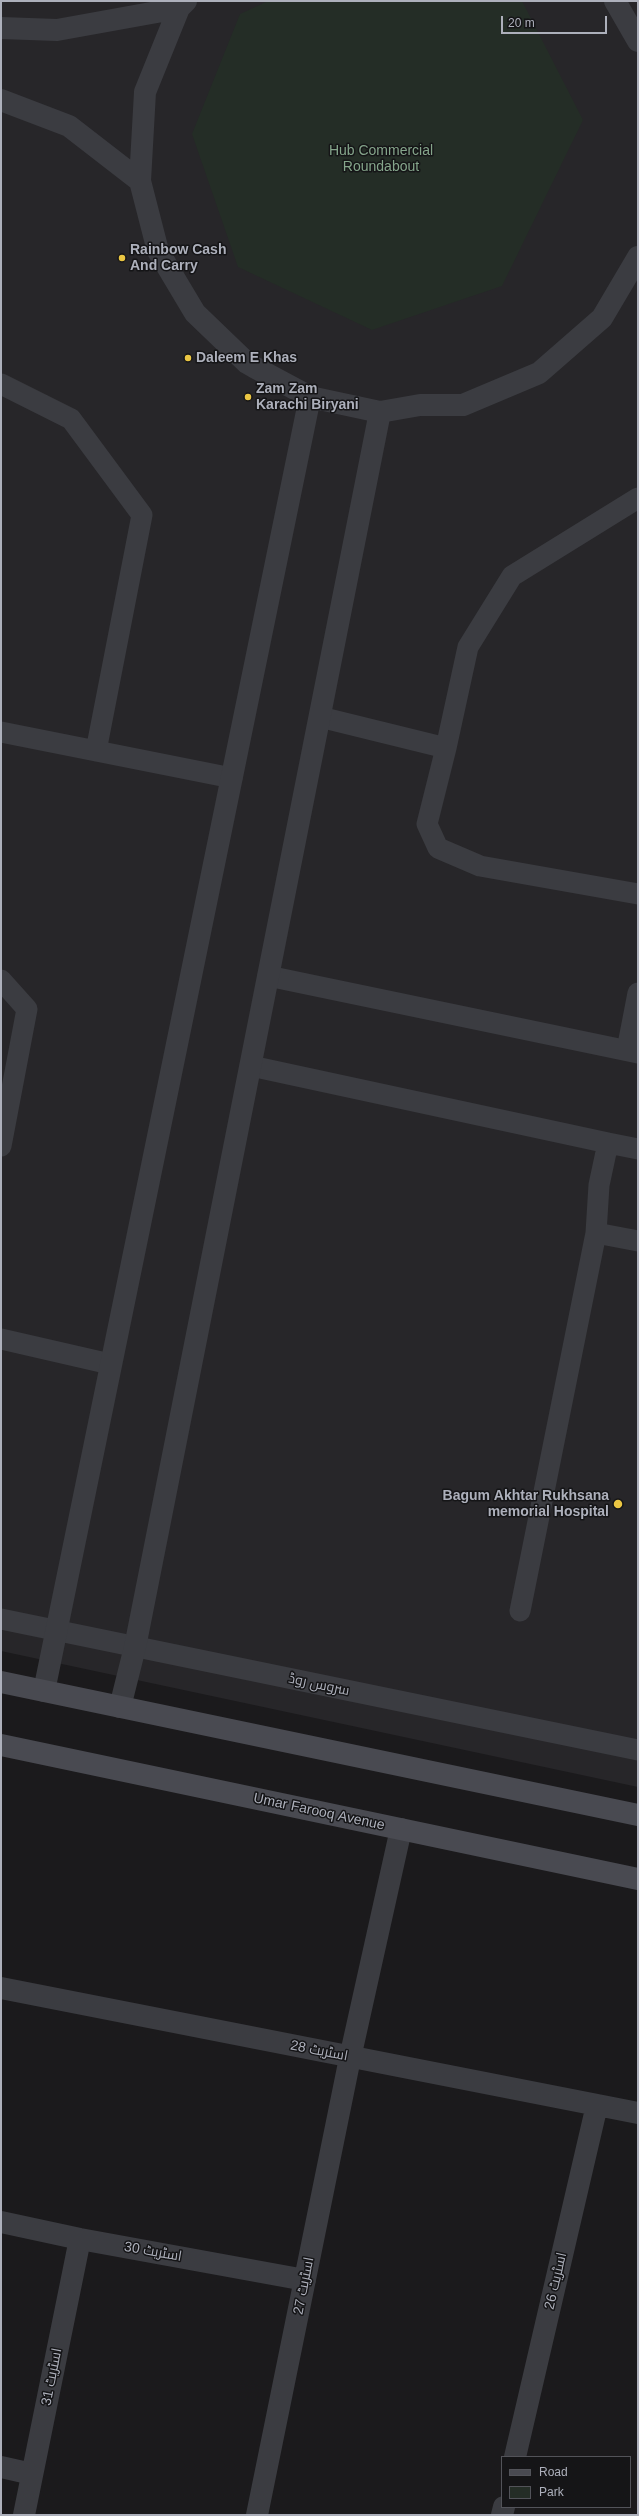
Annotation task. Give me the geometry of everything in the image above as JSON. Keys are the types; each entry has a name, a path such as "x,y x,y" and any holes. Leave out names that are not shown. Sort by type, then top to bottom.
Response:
{"main road":[{"path":"1,1682 638,1815"},
{"name":"Umar Farooq Avenue","path":"1,1745 638,1878"}],"street":[{"path":"615,1 638,41"},
{"path":"1,28 57,30 182,5"},
{"path":"182,5 145,92 140,182 158,251 195,313 247,363 310,397 380,412 420,405 463,405 540,372 602,318 638,257"},
{"path":"1,100 69,126 140,182"},
{"path":"44,1691 55,1630 310,397"},
{"path":"120,1707 135,1647 380,412"},
{"name":"اسٹریٹ 27","path":"257,2515 350,2058 401,1829"},
{"name":"اسٹریٹ 28","path":"1,1988 350,2058 638,2113"},
{"name":"اسٹریٹ 26","path":"515,2456 597,2105"},
{"name":"اسٹریٹ 30","path":"1,2222 80,2239 305,2280"},
{"name":"اسٹریٹ 31","path":"24,2515 80,2239"},
{"path":"1,2468 32,2474"}],"lane":[{"path":"1,384 71,419 142,515 96,751"},
{"path":"638,498 512,576 468,648 446,748 427,824 438,848 480,866 638,894"},
{"path":"320,717 446,748"},
{"path":"1,732 232,778"},
{"path":"268,976 632,1051 638,993"},
{"path":"1,980 27,1009 1,1146"},
{"path":"251,1066 638,1149"},
{"path":"520,1611 596,1233 599,1185 608,1143"},
{"path":"596,1233 638,1241"},
{"path":"1,1340 110,1364"},
{"name":"سروس روڈ","path":"1,1619 638,1750"}],"shaded area":[{"path":"1,1 638,1 638,1787 1,1651"}],"green space":[{"name":"Hub Commercial Roundabout","path":"268,1 522,1 583,120 502,286 372,330 238,267 192,134 240,14"}],"place":[{"name":"Rainbow Cash And Carry","path":"122,258"},
{"name":"Daleem E Khas","path":"188,358"},
{"name":"Zam Zam Karachi Biryani","path":"248,397"},
{"name":"Bagum Akhtar Rukhsana memorial Hospital","path":"618,1504"}]}
